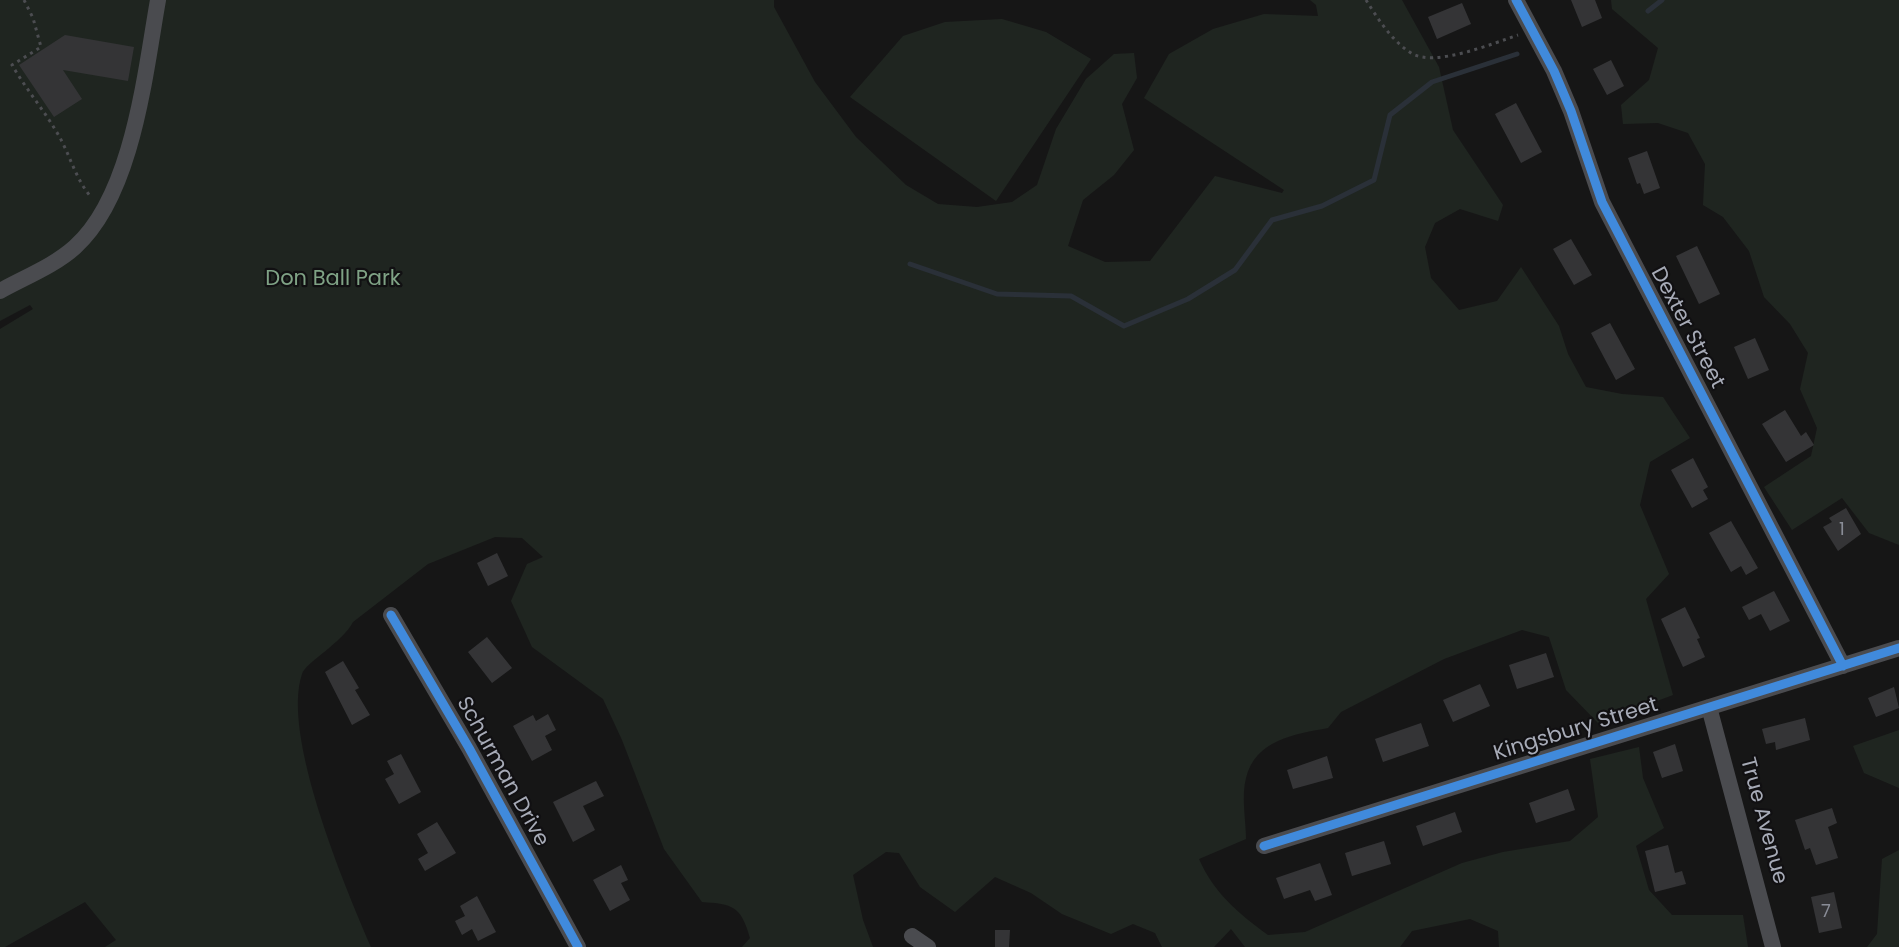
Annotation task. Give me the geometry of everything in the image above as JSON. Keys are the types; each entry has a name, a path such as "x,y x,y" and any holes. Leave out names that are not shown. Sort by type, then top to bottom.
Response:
{"street":[{"path":"0,291 59,259 76,246 102,209 120,172 134,128 158,0"},
{"name":"Dexter Street","path":"1516,0 1571,111 1602,202 1843,666"},
{"name":"Schurman Drive","path":"391,615 469,748 578,947"},
{"name":"Kingsbury Street","path":"1264,846 1899,648"},
{"name":"True Avenue","path":"1709,707 1773,947"},
{"path":"912,936 927,947"}],"path":[{"path":"24,0 33,18 40,47 12,65 30,96 57,132 79,182 102,209"},
{"path":"1366,0 1387,31 1412,54 1419,56 1444,57 1460,54 1532,30"}],"green space":[{"name":"Don Ball Park","path":"0,0 774,0 774,7 815,82 856,137 906,185 938,204 977,207 1012,202 1037,185 1056,129 1086,79 1114,54 1134,53 1137,78 1122,104 1134,150 1114,175 1083,200 1068,246 1105,262 1150,261 1215,176 1282,193 1284,190 1144,98 1169,54 1213,29 1264,14 1318,16 1316,5 1310,0 1402,0 1439,67 1453,130 1503,205 1498,221 1460,209 1435,223 1425,247 1431,278 1459,310 1497,301 1521,267 1559,326 1568,354 1586,387 1622,394 1663,397 1690,438 1650,462 1640,505 1669,574 1646,599 1673,695 1598,723 1566,690 1549,637 1522,630 1444,659 1341,712 1328,728 1290,736 1267,747 1251,765 1246,778 1244,800 1246,839 1199,859 1212,882 1228,901 1268,935 1305,932 1462,863 1503,852 1570,841 1598,817 1590,759 1639,747 1643,778 1664,828 1636,846 1649,890 1672,915 1743,915 1748,947 1499,947 1498,931 1470,919 1412,931 1400,947 1245,947 1231,929 1214,947 1162,947 1155,933 1133,924 1111,934 1062,914 1031,893 995,877 955,912 920,887 899,853 886,852 853,875 863,920 873,947 742,947 750,938 739,913 728,906 702,902 664,849 622,740 603,699 532,647 511,601 527,564 543,557 522,538 495,537 428,564 353,622 348,630 302,674 298,701 300,734 308,771 332,850 371,947 105,947 116,940 85,902 5,947 0,947 0,329 33,309 30,305 0,321"},
{"path":"1611,0 1899,0 1899,545 1869,533 1842,498 1792,530 1764,487 1811,456 1817,428 1800,389 1808,353 1790,324 1764,297 1749,251 1723,217 1703,205 1705,164 1688,133 1658,123 1623,124 1621,105 1649,80 1658,48 1612,9"},
{"path":"1002,19 1046,32 1091,59 996,201 850,97 903,36 945,22"},
{"path":"1899,730 1899,788 1864,773 1853,746"},
{"path":"1899,850 1899,947 1867,947 1877,934 1882,859"}],"building":[{"path":"1571,0 1595,0 1602,18 1582,27"},
{"path":"1462,3 1471,24 1437,39 1428,17"},
{"path":"65,35 134,47 128,81 63,70 82,99 54,117 19,65"},
{"path":"1611,60 1624,86 1607,95 1593,69"},
{"path":"1516,103 1542,152 1521,163 1495,114"},
{"path":"1647,151 1660,188 1644,194 1640,183 1637,184 1628,158"},
{"path":"1571,239 1592,275 1574,285 1553,249"},
{"path":"1697,246 1720,294 1699,304 1676,256"},
{"path":"1610,323 1635,369 1616,380 1591,333"},
{"path":"1755,338 1769,370 1748,379 1734,347"},
{"path":"1785,410 1801,436 1806,432 1814,445 1786,462 1762,424"},
{"path":"1693,458 1708,487 1703,490 1708,499 1692,508 1671,470"},
{"path":"1846,508 1861,534 1838,551 1823,527 1832,522 1829,518"},
{"path":"1731,521 1758,568 1746,575 1741,566 1731,572 1709,533"},
{"path":"497,553 508,576 488,586 477,563"},
{"path":"1774,591 1790,621 1770,631 1761,614 1749,620 1742,607"},
{"path":"1685,607 1700,638 1697,639 1705,657 1683,667 1661,619"},
{"path":"487,637 512,668 492,683 468,652"},
{"path":"1546,653 1554,677 1517,689 1509,665"},
{"path":"343,661 359,688 355,690 370,715 352,725 325,672"},
{"path":"1480,684 1490,706 1453,722 1443,700"},
{"path":"1894,687 1899,708 1876,717 1868,698"},
{"path":"548,714 556,730 545,736 552,750 532,761 513,726 533,715 536,721"},
{"path":"1805,718 1810,740 1776,750 1775,742 1766,744 1762,729"},
{"path":"1421,723 1429,746 1383,762 1375,739"},
{"path":"1675,744 1683,771 1662,778 1653,752"},
{"path":"401,754 421,792 399,804 385,779 394,774 387,761"},
{"path":"1327,756 1333,778 1293,789 1287,770"},
{"path":"596,781 604,796 583,806 595,830 573,842 553,802"},
{"path":"1568,789 1575,810 1536,823 1529,803"},
{"path":"1832,808 1837,823 1828,827 1838,858 1816,865 1810,848 1805,850 1795,820"},
{"path":"1455,812 1462,832 1423,846 1416,826"},
{"path":"437,822 456,853 425,871 418,859 428,853 417,834"},
{"path":"1384,841 1391,864 1352,876 1345,853"},
{"path":"1668,845 1675,873 1682,871 1686,884 1655,892 1645,851"},
{"path":"1320,863 1332,895 1315,901 1310,890 1284,899 1276,878"},
{"path":"621,865 628,880 621,883 630,900 610,911 593,880"},
{"path":"1834,892 1842,928 1819,933 1811,897"},
{"path":"477,896 496,932 478,941 472,929 462,935 455,921 465,916 460,906"},
{"path":"995,930 1010,930 1009,947 995,947"}],"waterway":[{"path":"1648,11 1662,0"},
{"path":"910,264 997,294 1071,296 1124,326 1188,299 1235,270 1272,220 1322,206 1374,180 1390,115 1432,82 1517,54"}],"cycle path":[{"path":"1516,0 1554,71 1571,111 1602,202 1843,666"},
{"path":"391,615 469,748 578,947"},
{"path":"1264,846 1899,648"}]}
